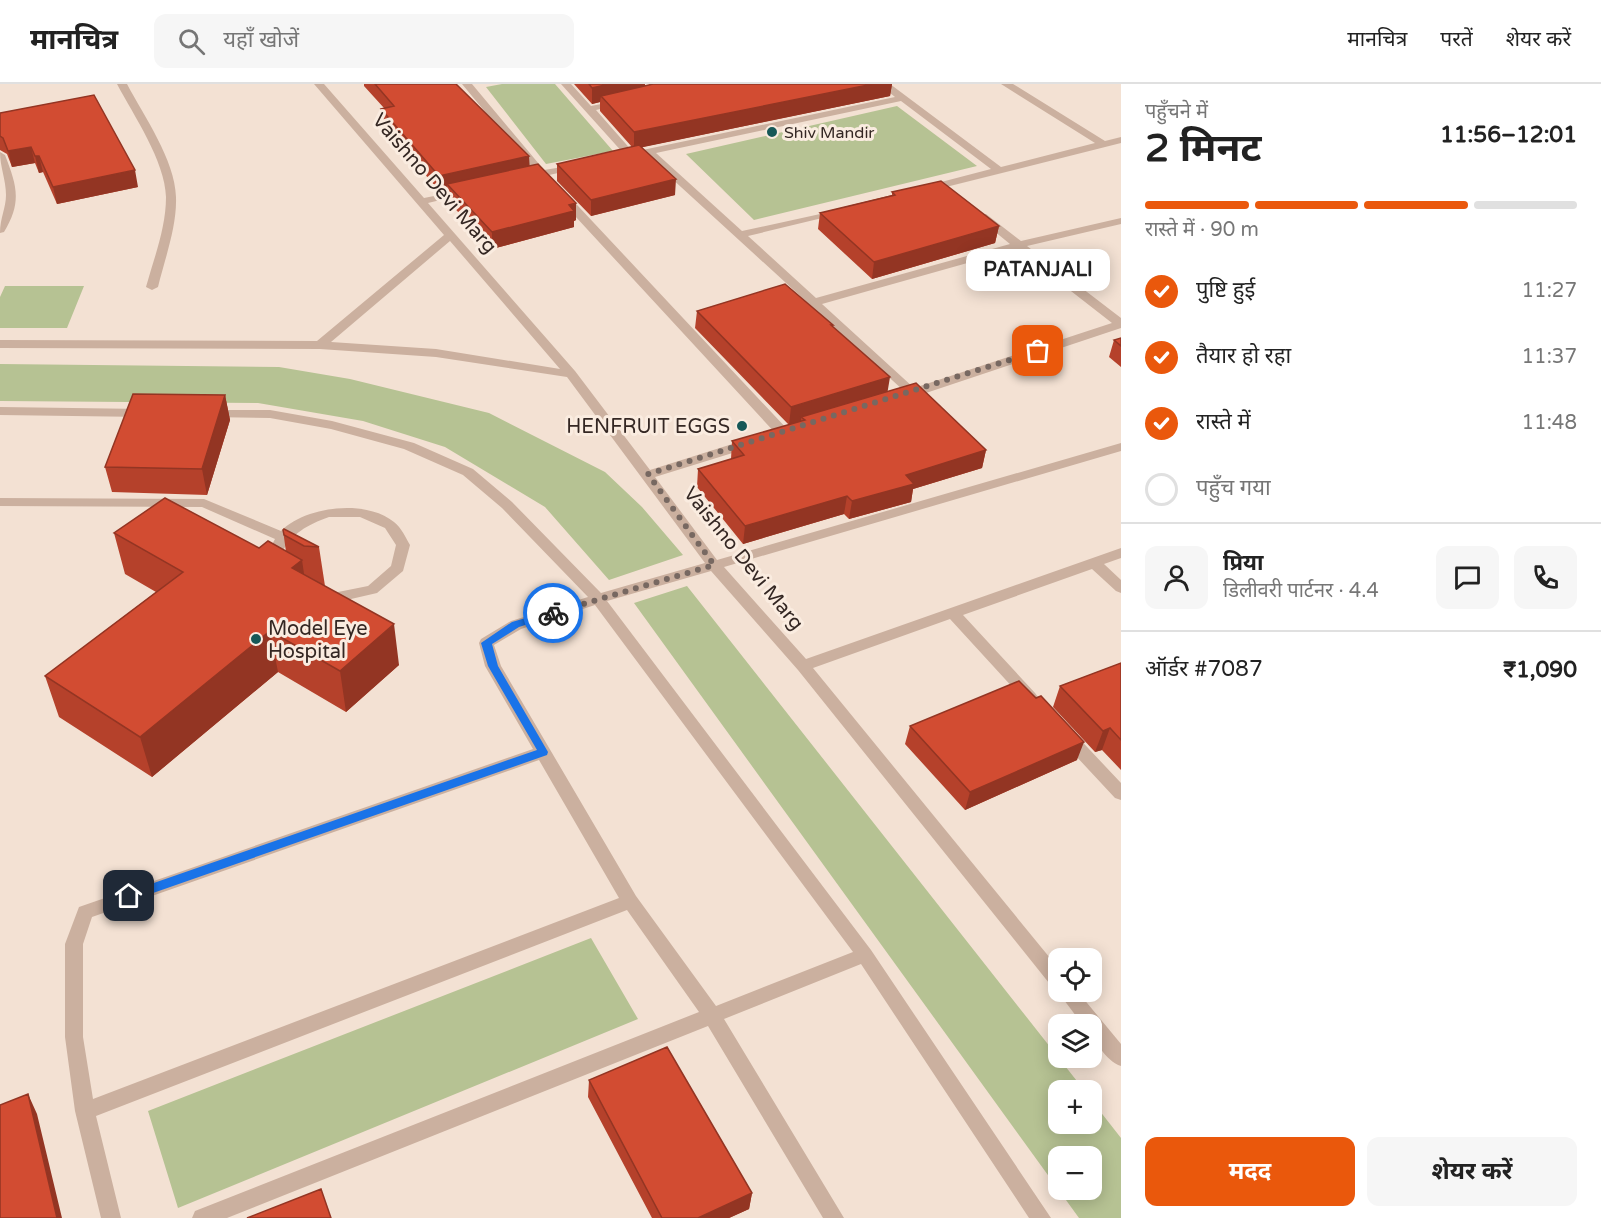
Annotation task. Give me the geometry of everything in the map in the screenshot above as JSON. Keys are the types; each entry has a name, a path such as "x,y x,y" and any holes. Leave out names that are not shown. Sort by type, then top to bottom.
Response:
{"street":[{"path":"122,84 167,175 171,196 165,236 152,287"},
{"name":"Vaishno Devi Marg","path":"319,84 571,374 714,565 803,666 1048,968"},
{"path":"467,84 542,174 777,434 648,474"},
{"path":"566,84 631,155"},
{"path":"885,85 900,84"},
{"path":"1006,84 1103,144"},
{"path":"885,85 1000,171"},
{"path":"620,157 903,98"},
{"path":"589,108 634,99"},
{"path":"919,191 946,189 1000,171 1121,140"},
{"path":"648,151 913,393"},
{"path":"0,155 13,189 12,204 0,230"},
{"path":"520,179 586,164"},
{"path":"422,202 477,189"},
{"path":"740,235 852,208"},
{"path":"976,212 1021,244 1121,324"},
{"path":"815,302 1021,244 1121,221"},
{"path":"320,345 450,235"},
{"path":"891,399 1121,324"},
{"path":"0,344 320,345 436,352 571,374"},
{"path":"0,411 164,413"},
{"path":"188,413 270,414 332,425 409,446 468,472 507,505 598,599 865,955 1041,1218"},
{"path":"833,1218 711,1014 630,901 493,666 486,643 516,625 598,599 1121,447"},
{"path":"0,502 204,503 282,537"},
{"path":"328,513 362,513 390,525 403,545 398,568 372,590 338,597 307,594 283,580 274,554 282,537 295,526 328,513"},
{"path":"803,666 1121,553"},
{"path":"1093,562 1121,588"},
{"path":"953,614 1041,708"},
{"path":"1057,725 1121,794"},
{"path":"111,1218 85,1112 74,1037 74,944 85,912 543,752"},
{"path":"85,1112 630,901"},
{"path":"202,1218 711,1014 865,955"},
{"path":"1075,1002 1121,1058"}],"green space":[{"path":"502,84 555,84 613,151 546,164 486,87"},
{"path":"897,106 977,166 754,220 686,154"},
{"path":"5,286 84,286 67,328 0,328 0,297"},
{"path":"0,364 279,367 350,379 489,413 605,472 642,507 683,555 609,580 545,507 445,447 363,421 258,403 0,401"},
{"path":"687,586 1048,1044 1048,1068 1067,1068 1076,1080 1048,1080 1048,1134 1102,1134 1102,1114 1121,1138 1121,1218 1079,1218 1066,1200 1102,1200 1102,1146 1048,1146 1048,1175 634,603"},
{"path":"591,938 638,1019 178,1208 148,1111"}],"building":[{"path":"375,84 456,84 529,156 439,176 381,109 394,106"},
{"path":"589,84 609,84 592,88"},
{"path":"653,84 873,84 634,132 601,96"},
{"path":"94,95 135,170 53,187 39,156 35,156 31,147 8,151 0,136 0,113"},
{"path":"639,145 676,179 591,200 557,164"},
{"path":"538,164 576,203 569,205 574,211 492,232 447,184"},
{"path":"941,181 999,226 874,262 820,213 895,195 892,192"},
{"path":"785,284 890,377 791,407 697,311"},
{"path":"1121,338 1121,346 1114,340"},
{"path":"916,383 986,450 906,475 914,484 852,501 847,496 745,526 698,469 744,455 732,441 805,420 801,417"},
{"path":"133,394 225,395 202,469 105,467"},
{"path":"165,498 259,548 268,541 302,560 292,568 394,624 340,671 270,631 140,737 45,676 183,572 114,533"},
{"path":"284,529 319,547 304,546 284,535"},
{"path":"1121,663 1121,740 1110,728 1103,731 1060,686"},
{"path":"1019,681 1036,698 1041,696 1084,742 970,792 910,726"},
{"path":"667,1047 752,1193 698,1218 662,1218 589,1080"},
{"path":"28,1094 57,1218 0,1218 0,1105"},
{"path":"321,1189 331,1218 247,1218"}],"way so far":[{"path":"553,613 714,565 648,474 913,393 1038,351"}],"place":[{"name":"Shiv Mandir","path":"772,132"},
{"name":"PATANJALI","path":"1038,351"},
{"name":"HENFRUIT EGGS","path":"742,426"},
{"name":"Model Eye Hospital","path":"256,639"}],"route":[{"path":"129,896 543,752 493,666 486,643 516,625 553,613"}]}
